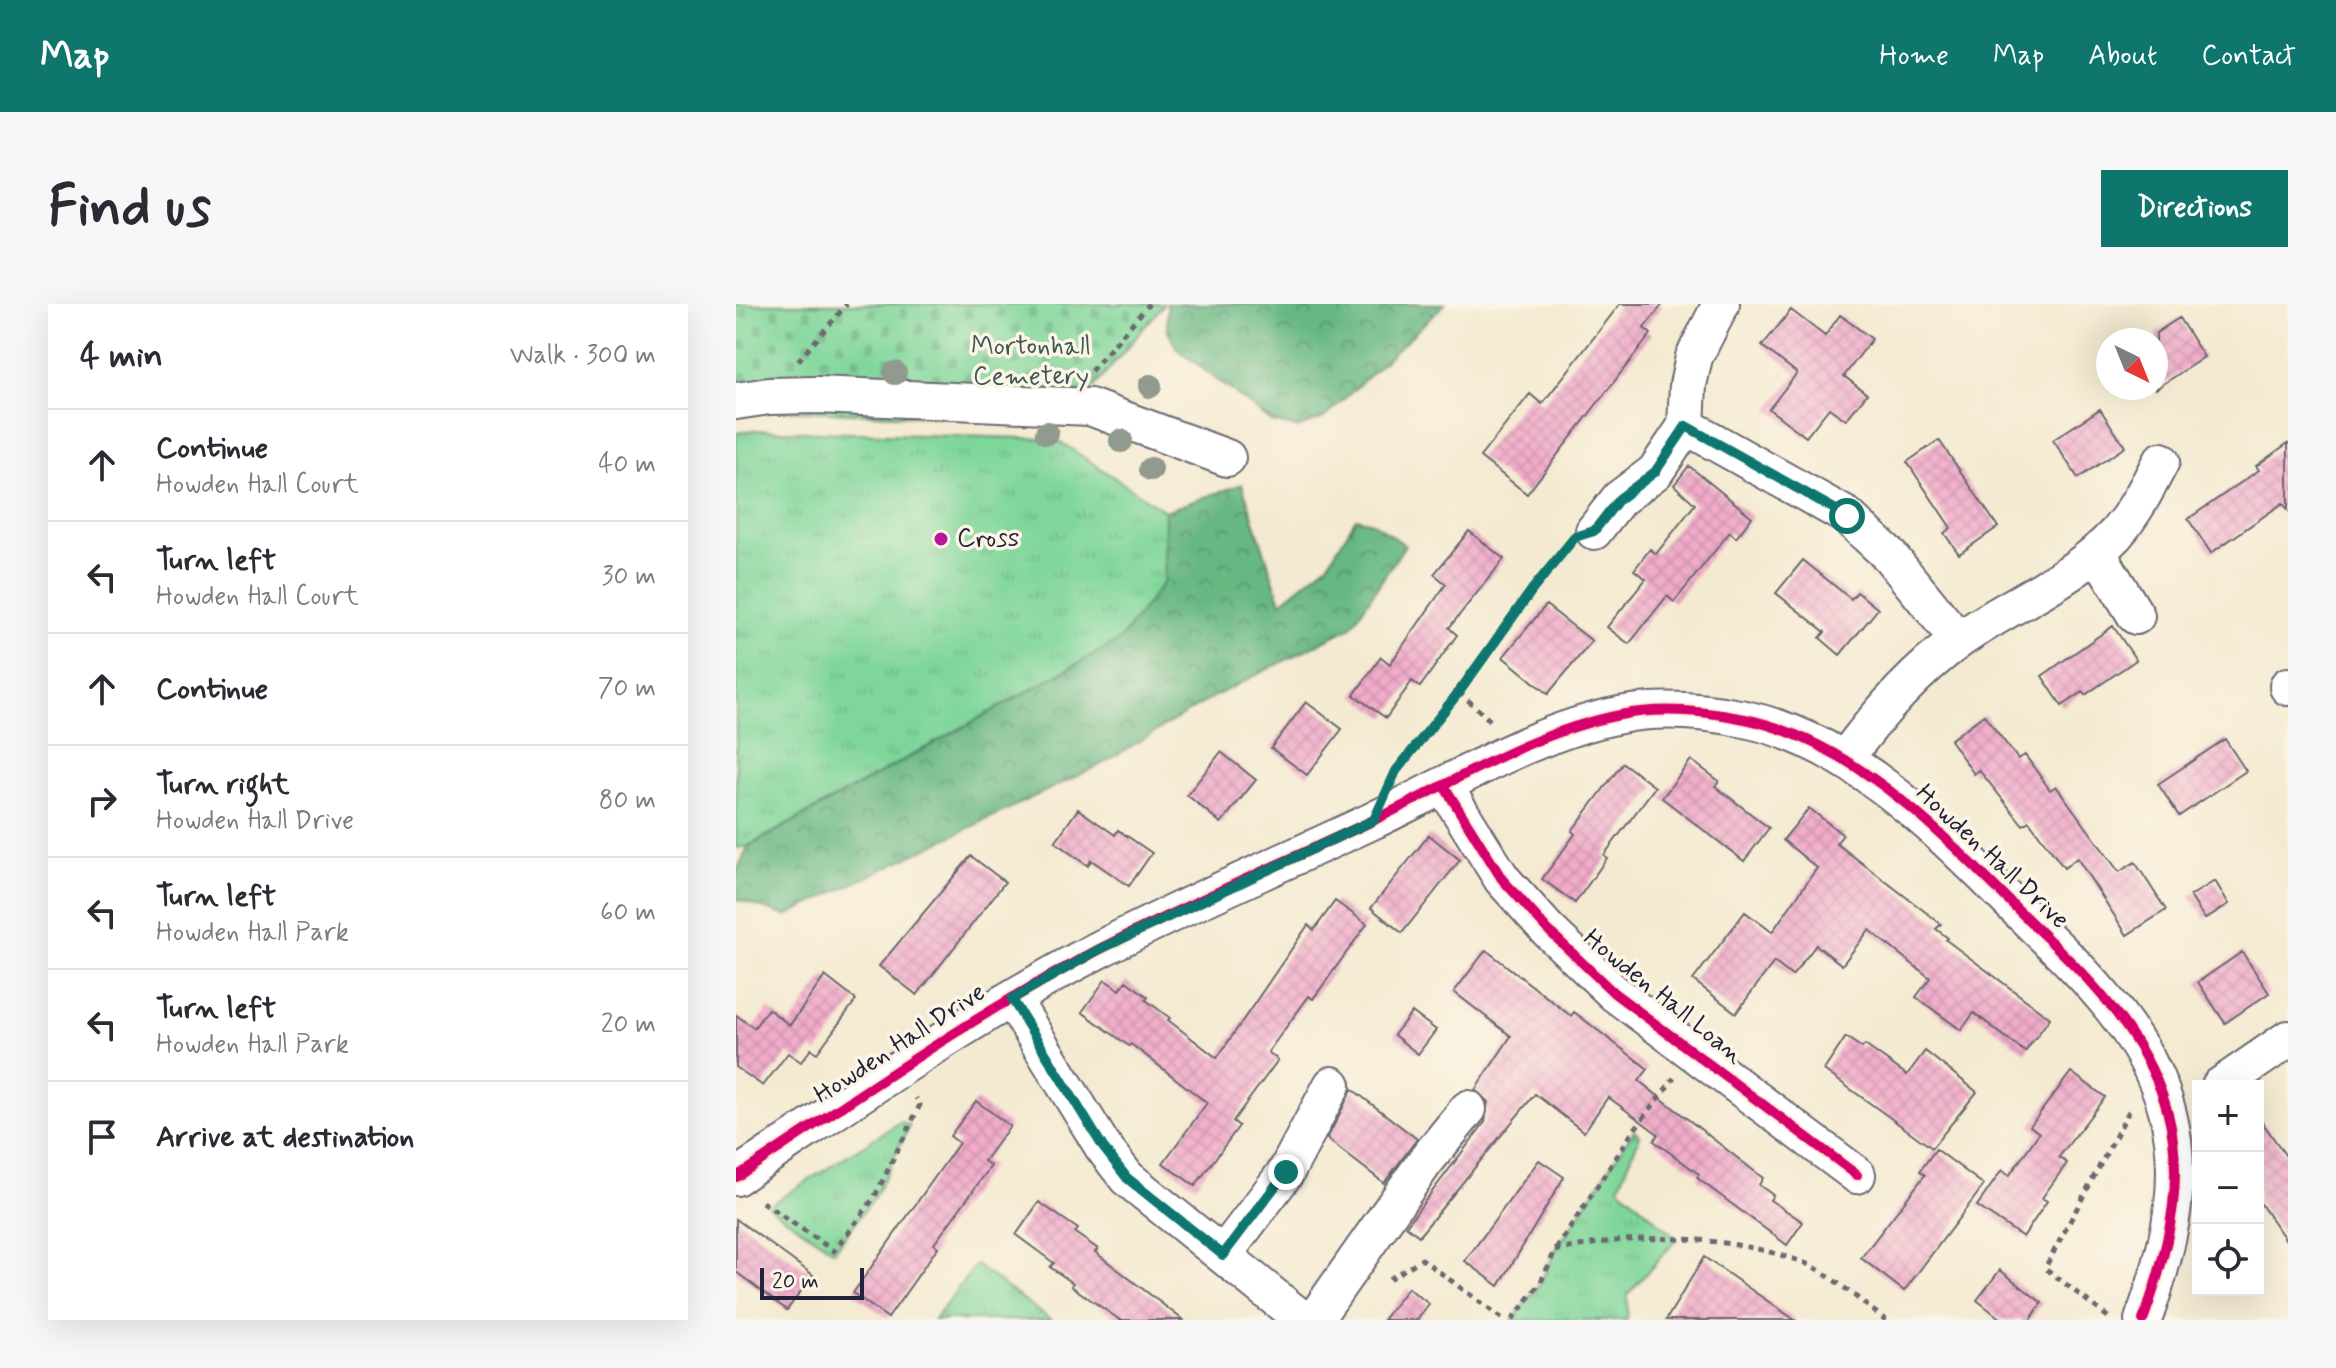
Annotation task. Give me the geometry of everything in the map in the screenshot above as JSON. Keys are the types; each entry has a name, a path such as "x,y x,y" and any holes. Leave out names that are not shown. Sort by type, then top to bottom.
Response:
{"street":[{"path":"1594,531 1619,499 1655,472 1686,426 1694,357 1721,304"},
{"path":"752,398 1090,407 1227,458"},
{"path":"1686,426 1825,500 1855,522 1889,555 1958,640"},
{"path":"1845,759 1892,703 1958,640 2073,571 2097,552 2135,510 2161,461"},
{"path":"2097,552 2136,616"},
{"name":"Howden Hall Drive","path":"747,1188 899,1070 1012,999 1098,950 1520,748 1590,723 1659,710 1748,719 1799,737 1845,759 1903,804 2073,963 2108,1000 2141,1045 2152,1068 2183,1102 2175,1161 2174,1216 2163,1266 2143,1320"},
{"name":"Howden Hall Loan","path":"1444,786 1502,879 1548,930 1614,993 1857,1175"},
{"path":"1012,999 1103,1147 1127,1178 1303,1320"},
{"path":"2229,1080 2288,1039"},
{"path":"1223,1255 1286,1172 1332,1085"},
{"path":"1314,1320 1424,1163 1468,1109"}],"path":[{"path":"752,398 847,304"},
{"path":"1062,406 1149,304"},
{"path":"1396,771 1575,537 1594,531"},
{"path":"1512,1320 1540,1284 1555,1251 1634,1130 1694,1052"},
{"path":"2112,1320 2045,1268 2152,1068"},
{"path":"747,1188 834,1251 874,1198 920,1105 899,1070"},
{"path":"1555,1251 1642,1237 1708,1240 1807,1264 1886,1320"},
{"path":"1383,1282 1422,1259 1504,1320"}],"green space":[{"name":"Mortonhall Cemetery","path":"736,304 1164,304 1065,422 755,409 736,412"},
{"path":"1167,304 1445,304 1324,418 1297,428 1272,422 1177,349 1167,329"},
{"path":"753,430 1056,439 1165,511 1164,581 1120,640 748,846 736,848 736,433"},
{"path":"1242,484 1281,602 1328,564 1356,518 1372,522 1405,545 1351,627 1215,696 1100,765 786,916 736,899 736,873 748,847 1120,640 1164,581 1165,511"},
{"path":"900,1122 910,1125 874,1198 834,1251 768,1206"},
{"path":"1634,1130 1640,1136 1619,1187 1677,1239 1628,1294 1627,1320 1512,1320 1540,1284 1555,1251"},
{"path":"976,1265 1051,1320 934,1320"}],"building":[{"path":"1620,304 1663,304 1644,328 1651,334 1527,494 1480,457 1530,394 1542,404"},
{"path":"1791,310 1825,336 1840,315 1872,339 1844,376 1867,394 1846,420 1829,408 1806,437 1769,409 1797,373 1762,346"},
{"path":"2179,318 2204,357 2168,381 2168,328 2164,328"},
{"path":"2100,409 2125,447 2078,478 2053,440"},
{"path":"1939,440 1998,527 1959,554 1944,533 1951,528 1907,462"},
{"path":"2288,443 2288,510 2283,503 2211,553 2188,519 2259,470 2256,466"},
{"path":"1689,466 1752,517 1736,538 1730,532 1674,602 1667,596 1629,644 1607,627 1646,579 1634,570 1650,549 1656,554 1695,504 1674,485"},
{"path":"1469,531 1504,559 1449,628 1457,635 1420,687 1412,681 1386,718 1354,695 1381,657 1390,664 1446,584 1434,574"},
{"path":"1803,560 1851,599 1857,592 1878,609 1840,655 1820,638 1825,632 1776,593"},
{"path":"1546,605 1592,641 1548,694 1503,657"},
{"path":"2113,626 2136,660 2085,695 2083,692 2062,706 2042,676"},
{"path":"1306,702 1342,729 1307,775 1271,748"},
{"path":"1984,715 2018,759 2025,755 2050,790 2056,786 2119,872 2135,862 2166,910 2127,935 2077,858 2064,868 2029,821 2023,825 1979,770 1974,774 1950,740"},
{"path":"2225,739 2246,771 2179,816 2158,784"},
{"path":"1221,752 1256,780 1221,823 1187,795"},
{"path":"1691,760 1719,781 1715,786 1769,828 1744,861 1662,798"},
{"path":"1623,763 1655,787 1604,855 1607,858 1575,903 1542,879 1575,834 1572,831"},
{"path":"1809,808 1843,835 1836,843 1941,924 1936,929 1948,938 1946,940 2050,1018 2025,1052 1974,1013 1961,1030 1916,997 1930,978 1869,930 1842,965 1816,945 1792,976 1774,962 1736,1013 1693,980 1745,912 1772,932 1817,868 1783,840"},
{"path":"1078,809 1115,835 1118,830 1152,853 1129,886 1091,860 1088,866 1055,842"},
{"path":"1429,835 1460,860 1402,933 1371,908"},
{"path":"971,856 1005,882 917,995 879,966"},
{"path":"2215,881 2229,904 2205,919 2190,896"},
{"path":"1335,901 1367,924 1313,999 1309,996 1268,1052 1278,1060 1233,1121 1239,1126 1195,1186 1163,1163 1207,1103 1131,1044 1129,1046 1082,1012 1105,980 1120,990 1126,981 1148,997 1146,1000 1170,1018 1168,1020 1217,1058 1308,925 1314,930"},
{"path":"1486,950 1571,1016 1574,1012 1648,1069 1639,1081 1763,1178 1759,1185 1773,1195 1770,1200 1803,1222 1787,1245 1697,1178 1699,1174 1654,1141 1658,1134 1608,1097 1584,1132 1535,1094 1419,1236 1406,1226 1485,1122 1488,1102 1475,1090 1511,1036 1454,992"},
{"path":"2242,952 2269,993 2225,1023 2198,982"},
{"path":"825,976 856,1000 817,1053 811,1049 801,1062 788,1053 763,1086 736,1067 736,1015 754,1028 768,1009 790,1025"},
{"path":"1412,1012 1436,1030 1418,1054 1394,1035"},
{"path":"1846,1037 1862,1048 1865,1045 1907,1075 1925,1051 1977,1092 1932,1148 1824,1070"},
{"path":"2071,1072 2105,1097 2059,1157 2067,1163 2042,1198 2047,1201 2023,1237 1977,1206 2002,1170 2009,1176 2039,1133 2030,1126"},
{"path":"1352,1089 1417,1139 1384,1183 1327,1139"},
{"path":"976,1101 1010,1126 984,1161 991,1166 934,1244 938,1247 888,1318 853,1293 959,1143 950,1136"},
{"path":"2264,1125 2288,1159 2288,1243 2264,1209"},
{"path":"1936,1149 1984,1185 1904,1291 1861,1258 1925,1175 1920,1171"},
{"path":"1539,1160 1564,1177 1499,1286 1465,1261"},
{"path":"1039,1202 1078,1229 1075,1233 1098,1249 1095,1252 1183,1320 1120,1320 1071,1286 1073,1283 1050,1267 1054,1263 1016,1235"},
{"path":"736,1219 813,1275 787,1310 736,1272"},
{"path":"1704,1257 1795,1320 1666,1320"},
{"path":"2000,1270 2042,1303 2030,1320 2002,1320 1977,1300"},
{"path":"1408,1288 1429,1304 1417,1320 1383,1320"}],"cycle path":[{"path":"736,1177 1005,1002 1165,916 1555,734 1620,715 1698,712 1745,719 1790,733 1832,753 1872,778 1947,840 1981,873 2092,984 2126,1027 2151,1069 2168,1112 2175,1157 2173,1206 2162,1260 2143,1320"},
{"path":"1444,786 1502,879 1548,930 1614,993 1857,1175"}],"place":[{"name":"Cross","path":"941,539"}],"route":[{"path":"1286,1172 1223,1255 1127,1178 1103,1147 1012,999 1098,950 1374,820 1396,771 1459,692 1532,590 1575,537 1594,531 1619,499 1655,472 1686,426 1825,500 1847,516"}]}
